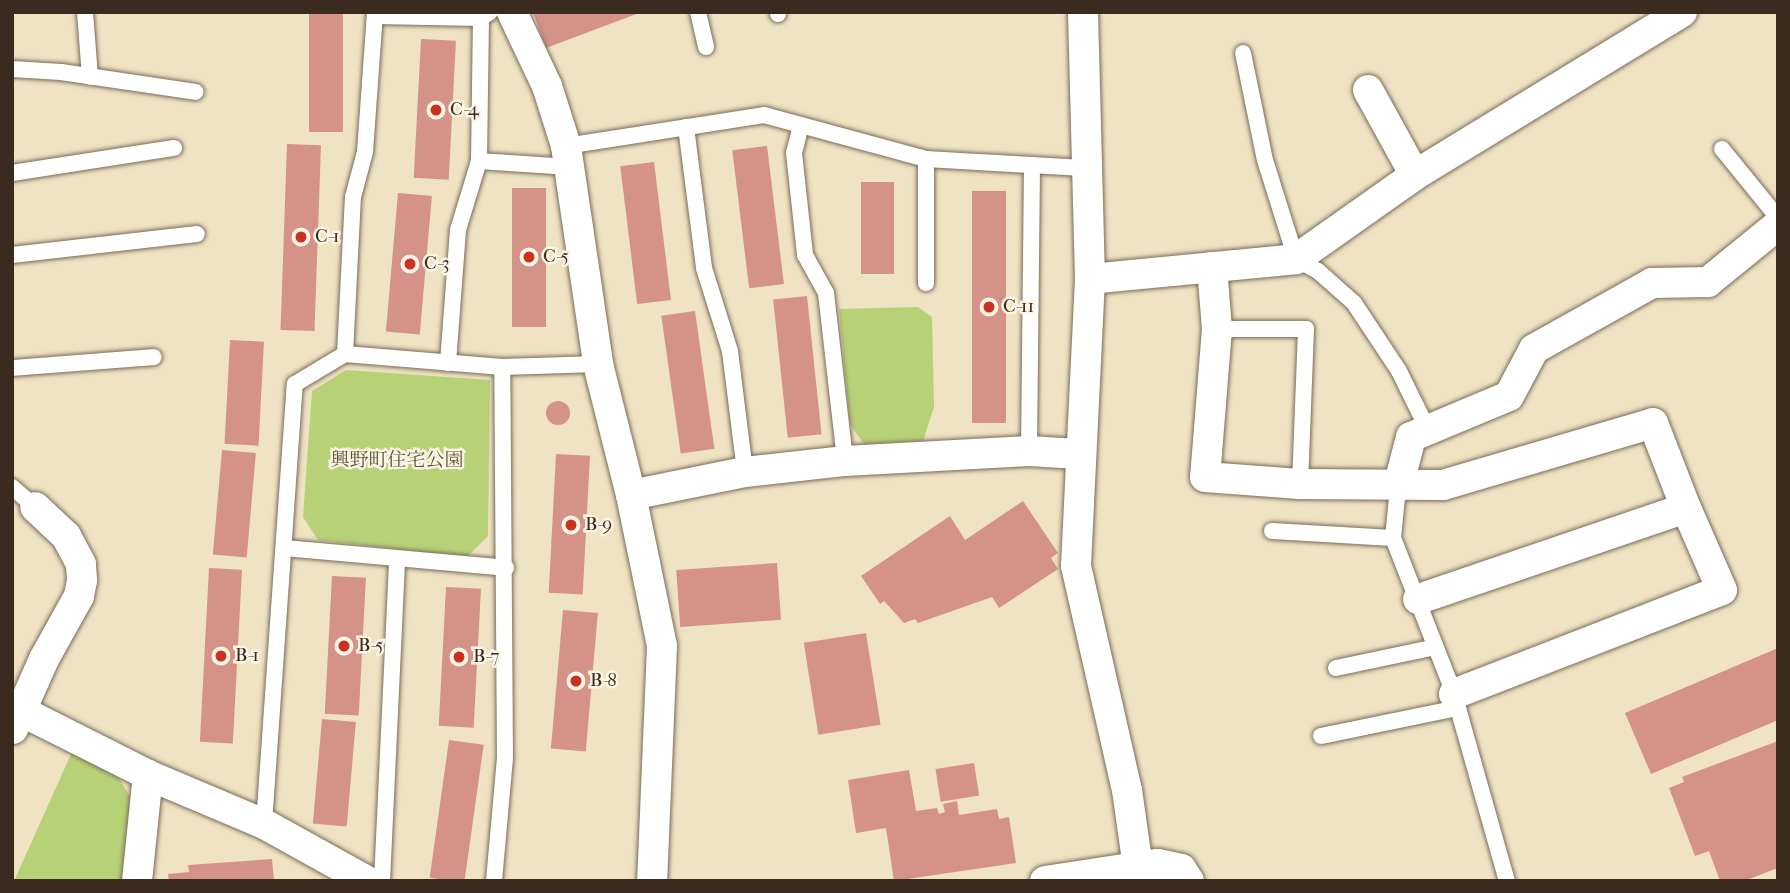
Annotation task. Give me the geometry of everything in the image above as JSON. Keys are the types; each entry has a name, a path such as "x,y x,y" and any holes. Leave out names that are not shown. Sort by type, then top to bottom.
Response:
{"street":[{"path":"512,12 547,86 568,156 598,364 631,495 662,646 652,881"},
{"path":"1083,12 1084,168 1090,279 1079,454 1076,566 1127,790 1138,873"},
{"path":"1090,279 1296,259 1415,175 1682,12"},
{"path":"1368,90 1415,175"},
{"path":"1398,487 1410,437 1509,396 1534,349 1652,283 1708,282 1778,225"},
{"path":"1212,267 1217,329 1205,477 1300,484 1398,487 1443,485 1654,423 1686,508 1722,590 1456,701"},
{"path":"631,495 745,472 845,461 1029,451 1079,454"},
{"path":"35,508 65,536 81,564 82,580 79,596 44,659 18,721 264,824 367,881"},
{"path":"1418,599 1686,508"},
{"path":"137,881 148,775"},
{"path":"1045,881 1181,869 1189,881"}],"lane":[{"path":"85,12 90,76"},
{"path":"698,12 706,47"},
{"path":"345,354 354,197 365,152 375,14 486,15 479,161 458,230 448,363"},
{"path":"1243,53 1265,160 1296,259 1318,271 1353,303 1399,371 1428,430"},
{"path":"12,69 90,76 195,92"},
{"path":"479,161 568,156 686,127 764,115 926,159 1084,168"},
{"path":"801,125 794,153 805,255 826,293 845,461"},
{"path":"686,127 704,268 730,351 745,472"},
{"path":"12,173 174,148"},
{"path":"1722,149 1778,218"},
{"path":"926,159 926,283"},
{"path":"1029,451 1032,165"},
{"path":"12,255 197,234"},
{"path":"1217,329 1306,329 1300,484"},
{"path":"264,824 295,384 345,354 502,367 598,364"},
{"path":"12,368 155,358"},
{"path":"494,881 505,758 506,568 502,367"},
{"path":"12,487 35,508"},
{"path":"1398,487 1393,538 1456,701 1507,881"},
{"path":"1272,531 1393,538"},
{"path":"284,548 506,568"},
{"path":"382,881 397,558"},
{"path":"1336,668 1436,647"},
{"path":"1321,736 1456,701"}],"green space":[{"path":"918,307 932,317 934,407 923,441 864,444 850,424 839,309"},
{"name":"興野町住宅公園","path":"346,370 490,380 488,536 467,557 318,540 303,517 312,391"},
{"path":"72,752 118,777 131,798 122,881 14,881"}],"building":[{"path":"309,12 343,12 343,132 309,132"},
{"path":"533,12 639,12 639,13 546,48"},
{"name":"C-4","path":"421,39 456,41 449,180 414,178"},
{"name":"C-1","path":"287,144 321,145 314,331 281,330"},
{"path":"767,146 784,284 749,288 732,150"},
{"path":"654,162 671,300 637,304 620,166"},
{"path":"861,182 894,182 894,274 861,274"},
{"name":"C-5","path":"512,188 546,188 546,327 512,327"},
{"name":"C-11","path":"972,191 1006,191 1006,423 972,423"},
{"name":"C-3","path":"398,193 432,196 420,334 386,331"},
{"path":"807,296 822,434 788,438 773,300"},
{"path":"695,311 714,449 681,453 661,316"},
{"path":"230,340 264,342 259,446 225,444"},
{"path":"558,401 566,405 570,413 566,421 558,425 550,421 546,413 550,405"},
{"path":"222,450 256,453 247,558 213,555"},
{"name":"B-9","path":"556,454 590,456 583,595 549,593"},
{"path":"1023,501 1058,553 1051,558 1058,569 999,608 992,597 918,623 915,619 904,623 884,601 880,604 861,576 950,516 965,540"},
{"path":"777,563 781,620 680,627 676,570"},
{"name":"B-1","path":"209,568 242,570 233,743 200,742"},
{"name":"B-5","path":"332,576 366,578 359,716 325,714"},
{"name":"B-7","path":"446,587 481,589 474,728 439,726"},
{"name":"B-8","path":"563,610 598,613 586,752 551,748"},
{"path":"866,633 881,725 818,735 804,643"},
{"path":"1778,648 1778,720 1651,774 1625,713"},
{"path":"322,719 356,722 347,827 313,824"},
{"path":"449,740 484,745 465,881 430,878"},
{"path":"1778,741 1778,868 1744,881 1720,881 1709,851 1695,856 1669,788 1684,782 1682,777"},
{"path":"974,763 979,796 941,802 935,769"},
{"path":"909,770 916,811 937,808 939,814 945,812 943,804 957,801 959,815 997,809 999,819 1009,817 1016,863 894,881 886,828 856,833 848,780"},
{"path":"272,859 274,881 169,881 168,874 189,872 188,865"}],"place":[{"name":"C-4","path":"436,110"},
{"name":"C-1","path":"301,237"},
{"name":"C-5","path":"529,257"},
{"name":"C-3","path":"410,264"},
{"name":"C-11","path":"989,307"},
{"name":"B-9","path":"571,525"},
{"name":"B-5","path":"344,646"},
{"name":"B-1","path":"221,656"},
{"name":"B-7","path":"459,657"},
{"name":"B-8","path":"576,681"}]}
